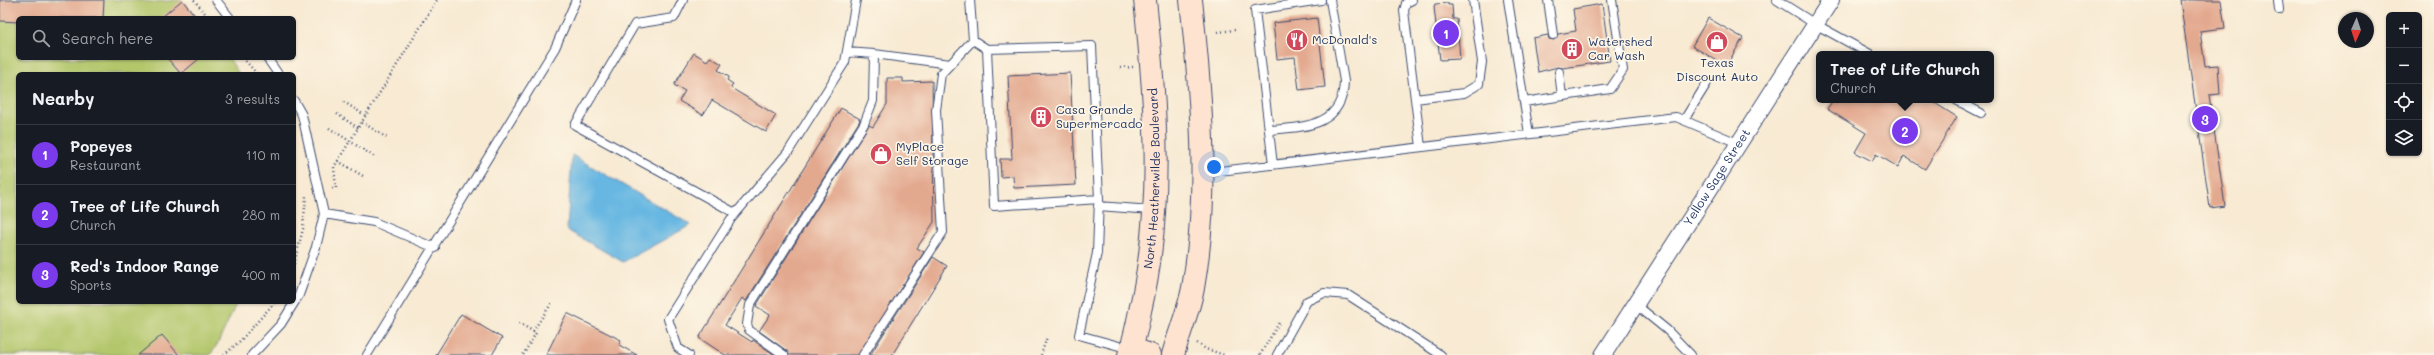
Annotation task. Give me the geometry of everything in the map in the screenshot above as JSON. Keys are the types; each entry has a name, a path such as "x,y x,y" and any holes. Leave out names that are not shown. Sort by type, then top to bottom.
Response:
{"main road":[{"name":"North Heatherwilde Boulevard","path":"1137,353 1155,210 1157,153 1154,90 1145,0"},
{"path":"1173,355 1193,289 1201,213 1202,173 1199,74 1191,0"}],"street":[{"name":"Yellow Sage Street","path":"1603,355 1740,144 1830,0"}],"lane":[{"path":"216,0 228,16"},
{"path":"367,355 435,248 555,48 576,0"},
{"path":"683,0 674,18 635,24 575,125 735,213"},
{"path":"689,355 678,348 668,319 735,213 788,152 845,62 856,0"},
{"path":"863,355 943,232 936,110 940,74 973,40 970,0"},
{"path":"1272,165 1270,130 1255,10 1321,0"},
{"path":"1270,130 1304,127 1319,122 1332,115 1339,104 1344,91 1344,81 1330,0"},
{"path":"1412,0 1406,3 1404,11 1421,147"},
{"path":"1415,99 1464,93 1479,84 1482,62 1473,0"},
{"path":"1508,0 1529,134"},
{"path":"1548,0 1553,34"},
{"path":"1524,102 1610,89 1623,70 1612,0"},
{"path":"1777,0 1815,24 1864,51"},
{"path":"2278,0 2279,10"},
{"path":"973,40 987,50 1092,46 1099,203 1097,253 1079,335 1137,353"},
{"path":"987,50 994,206 1099,203 1155,210"},
{"path":"846,52 874,54 950,64"},
{"path":"784,355 749,330 747,324 750,305 864,124 873,101 874,54"},
{"path":"268,60 277,72"},
{"path":"1559,72 1562,96"},
{"path":"1684,120 1707,83"},
{"path":"1962,103 1981,113"},
{"path":"296,104 302,115 324,214 316,247 296,300"},
{"path":"1202,173 1676,117 1740,144"},
{"path":"324,214 374,222 435,248"},
{"path":"1277,355 1307,301 1324,293 1348,295 1441,355"},
{"path":"252,355 281,324 293,304"},
{"path":"1635,304 1667,330 1691,355"}],"path":[{"path":"194,0 208,16"},
{"path":"332,188 336,188 334,167 437,0"},
{"path":"1218,32 1235,30"},
{"path":"245,60 255,72"},
{"path":"1120,68 1136,67"},
{"path":"344,102 366,116"},
{"path":"337,114 358,128"},
{"path":"362,122 387,138"},
{"path":"329,128 375,157"},
{"path":"338,161 364,176"},
{"path":"296,257 304,229 306,191"},
{"path":"533,331 552,301"},
{"path":"224,355 240,341 273,304"},
{"path":"1260,355 1280,321"},
{"path":"520,323 536,333 523,355"},
{"path":"1041,355 1047,337"},
{"path":"1192,339 1206,349 1224,355"},
{"path":"240,341 244,346"}],"green space":[{"path":"0,0 133,0 152,2 182,0 195,16 16,16 16,60 230,60 238,72 16,72 16,304 236,304 218,343 210,355 0,355"}],"water":[{"path":"572,155 691,225 623,262 567,230"}],"building":[{"path":"0,0 104,0 103,16 16,16 16,22 0,21"},
{"path":"182,0 195,16 163,16"},
{"path":"2180,0 2221,0 2225,28 2200,31 2205,66 2218,65 2220,94 2209,95 2225,206 2210,208"},
{"path":"1448,3 1448,5 1452,5 1453,19 1457,19 1460,59 1440,60 1434,7 1435,4"},
{"name":"Watershed Car Wash","path":"1602,4 1610,61 1563,68 1558,67 1538,72 1533,38 1548,35 1549,39 1554,40 1558,34 1576,31 1573,9"},
{"name":"McDonald's","path":"1317,18 1325,87 1299,90 1295,57 1277,59 1273,23"},
{"name":"Texas Discount Auto","path":"1708,18 1743,38 1726,66 1692,46"},
{"path":"694,53 707,61 710,57 722,64 718,70 729,77 727,80 733,84 731,88 776,115 766,132 712,100 703,115 679,101 685,91 674,85"},
{"path":"169,60 198,60 183,72 179,72"},
{"name":"Casa Grande Supermercado","path":"1070,73 1076,185 1014,188 1013,176 1001,177 1000,159 1012,159 1008,76"},
{"path":"887,78 903,78 903,82 932,81 934,222 917,248 924,252 858,355 789,355 787,351 759,331 770,315 756,306 869,125 873,127 887,104"},
{"path":"1831,103 1935,103 1957,117 1925,169 1904,156 1898,167 1876,154 1872,161 1855,152 1866,133 1827,109"},
{"path":"841,108 860,119 859,122 746,301 742,298 725,325 752,342 753,340 775,355 725,355 699,338"},
{"path":"933,257 947,266 892,355 870,355"},
{"path":"567,313 621,340 619,345 637,355 546,355"},
{"path":"461,314 502,338 492,355 436,355"},
{"path":"162,335 179,355 138,355"}],"place":[{"name":"Popeyes","path":"1446,33"},
{"name":"McDonald's","path":"1297,40"},
{"name":"Texas Discount Auto","path":"1717,42"},
{"name":"Watershed Car Wash","path":"1572,49"},
{"name":"Casa Grande Supermercado","path":"1041,117"},
{"name":"Red's Indoor Range","path":"2205,119"},
{"name":"Tree of Life Church","path":"1905,131"},
{"name":"MyPlace Self Storage","path":"881,154"}]}
